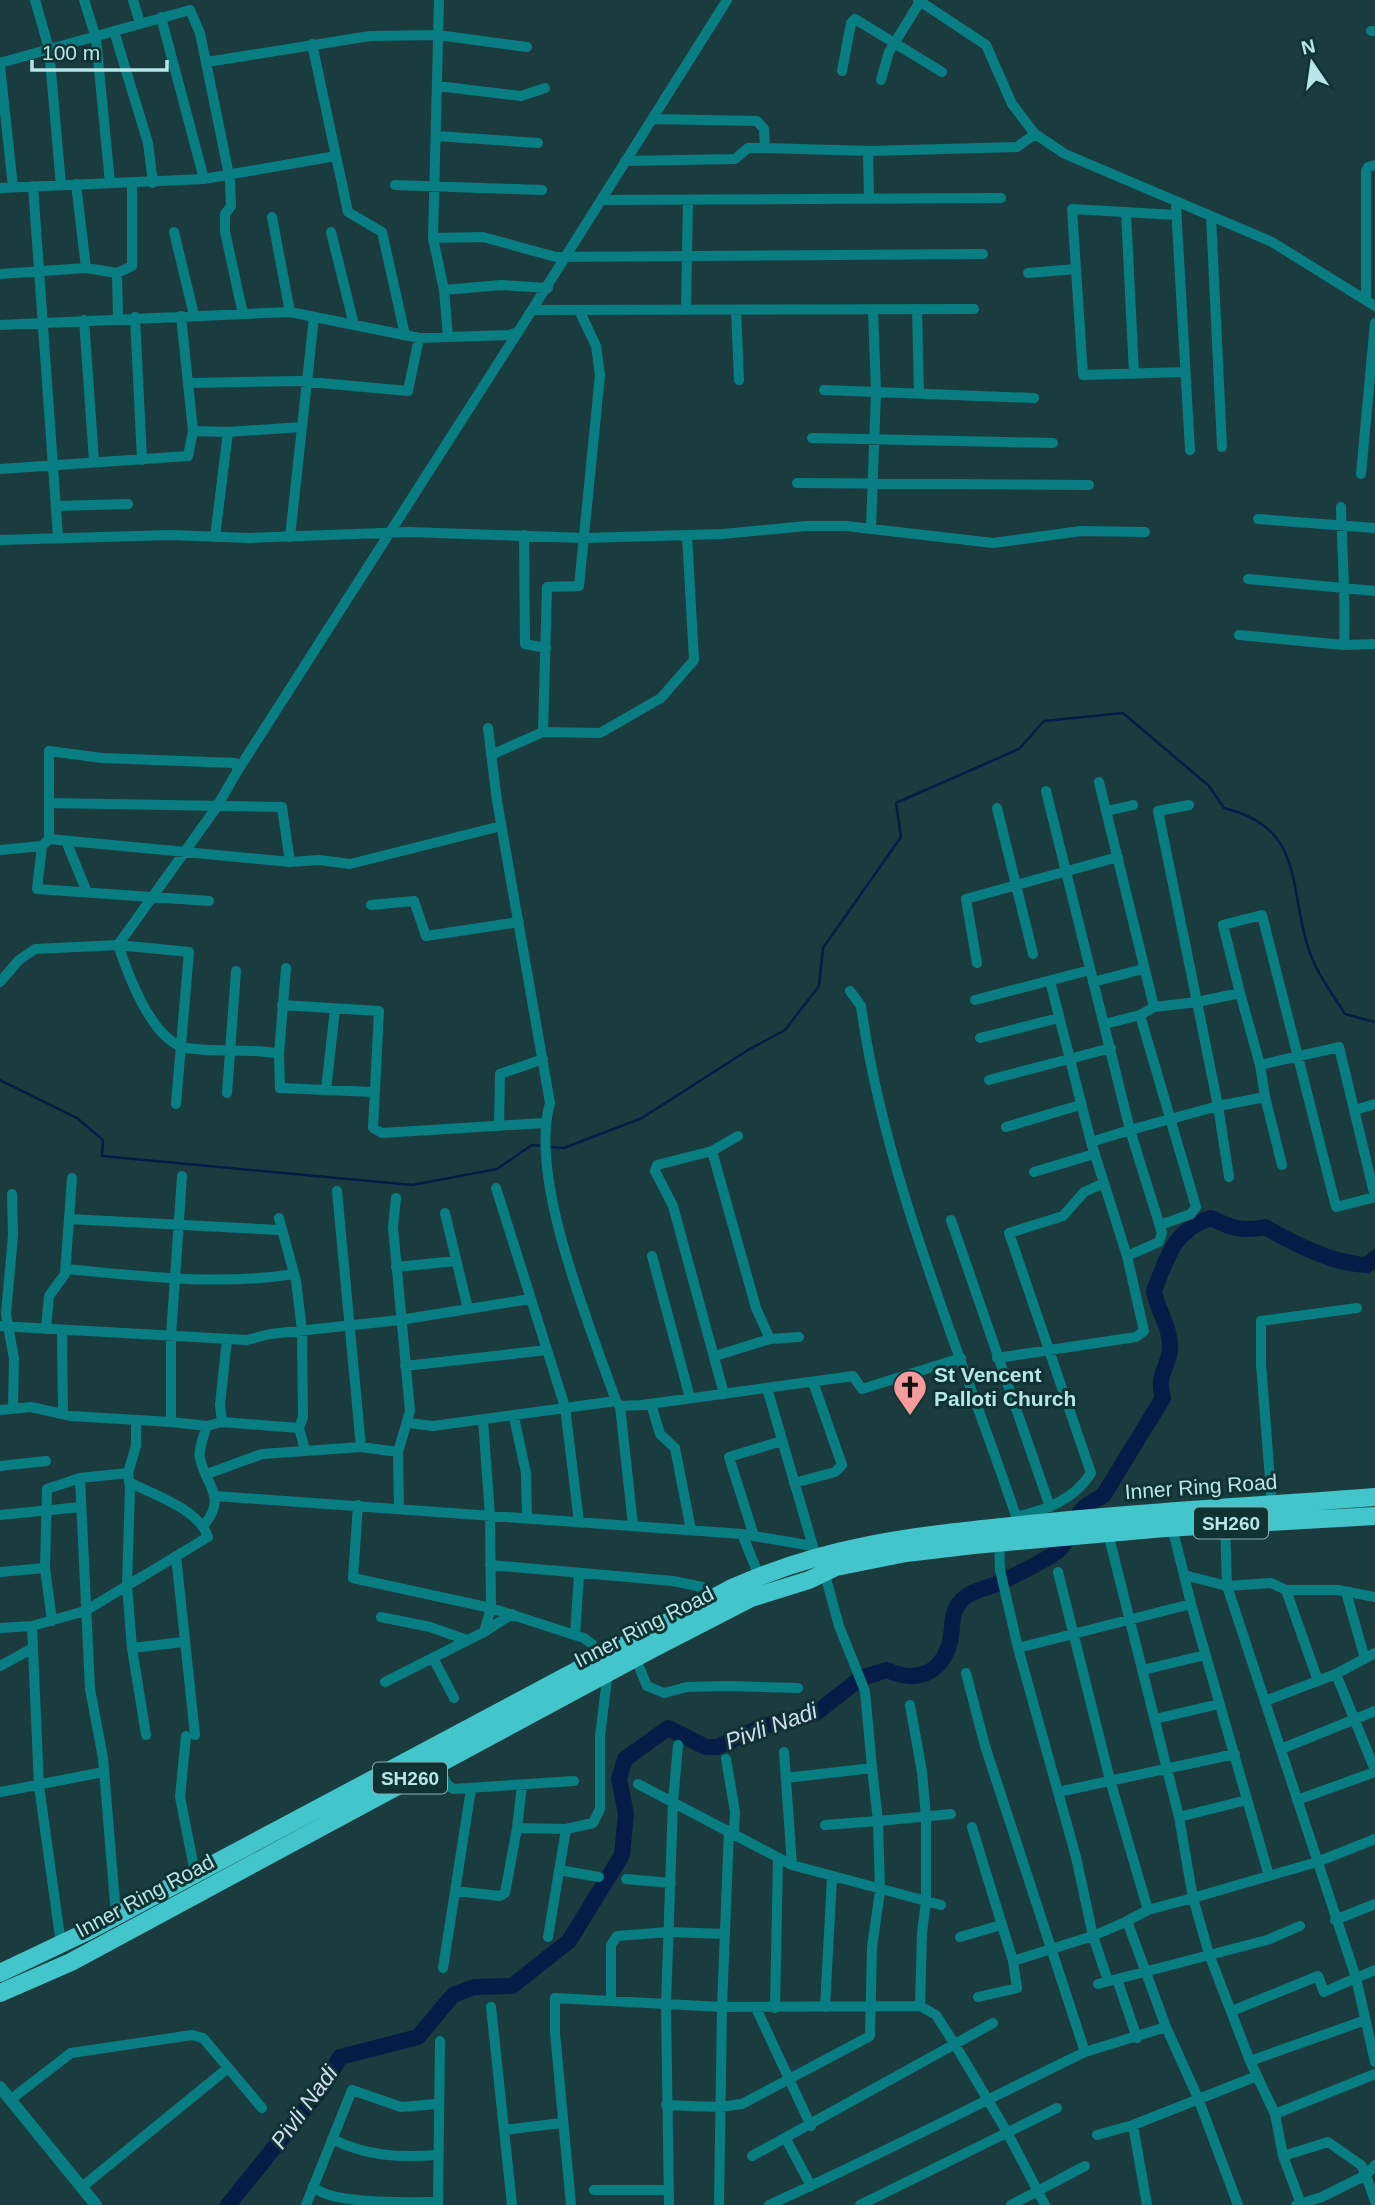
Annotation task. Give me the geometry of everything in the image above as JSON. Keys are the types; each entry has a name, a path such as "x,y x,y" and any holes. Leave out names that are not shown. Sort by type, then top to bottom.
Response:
{"highway":[{"name":"Inner Ring Road","path":"0,1993 71,1962 436,1764 715,1597 815,1551 891,1539 999,1535 1018,1521 1051,1522 1375,1497"},
{"name":"Inner Ring Road","path":"0,1973 605,1664 635,1657 751,1598 836,1567 1051,1522 1088,1535 1225,1523 1375,1516"}],"street":[{"path":"35,0 48,49 61,185"},
{"path":"84,0 96,38 110,183"},
{"path":"133,0 140,23"},
{"path":"439,0 433,238 444,290 448,337"},
{"path":"118,945 216,808 548,288 727,0"},
{"path":"881,80 895,42 920,1 986,45 1029,139"},
{"path":"13,187 0,64 190,10 207,62 229,175 231,206 225,214 225,232 243,314"},
{"path":"161,17 204,179"},
{"path":"842,71 853,21 858,20 942,72"},
{"path":"114,31 148,143 153,183"},
{"path":"207,62 370,36 438,35 527,47"},
{"path":"312,44 348,212 382,232 405,335"},
{"path":"437,86 521,96 545,88"},
{"path":"652,119 757,121 765,129 765,148"},
{"path":"436,136 538,143"},
{"path":"625,161 735,159 748,148 869,151 1029,139 1272,242 1371,303"},
{"path":"869,151 869,199"},
{"path":"0,188 204,179 336,156"},
{"path":"1371,303 1366,171 1368,167 1375,165"},
{"path":"0,274 86,268 117,272 132,266 132,183"},
{"path":"76,184 86,268"},
{"path":"395,185 542,190"},
{"path":"33,186 58,537"},
{"path":"601,200 1001,198"},
{"path":"686,310 688,200"},
{"path":"1175,201 1189,450"},
{"path":"1176,215 1072,209 1083,375 1185,372"},
{"path":"1126,212 1134,374"},
{"path":"1211,216 1222,447"},
{"path":"272,217 290,313"},
{"path":"174,232 194,315"},
{"path":"331,232 354,325"},
{"path":"433,238 483,237 556,257 983,254"},
{"path":"1028,273 1076,269"},
{"path":"117,272 118,318"},
{"path":"444,290 500,285 548,288"},
{"path":"872,528 876,392 873,309"},
{"path":"917,309 919,394"},
{"path":"533,310 974,309"},
{"path":"543,732 547,586 579,586 600,375 596,346 579,310"},
{"path":"736,310 738,380"},
{"path":"0,326 135,317 290,313 419,338 509,335 518,332"},
{"path":"0,469 188,456 194,431 181,316"},
{"path":"135,317 142,460"},
{"path":"290,537 314,317"},
{"path":"84,320 94,461"},
{"path":"1361,474 1370,436 1375,323"},
{"path":"190,383 307,382 408,391 419,338"},
{"path":"824,390 1034,398"},
{"path":"194,431 228,432 302,427"},
{"path":"215,537 228,432"},
{"path":"812,438 1053,443"},
{"path":"797,483 1089,485"},
{"path":"56,506 128,503"},
{"path":"1341,507 1343,579 1346,589 1344,645"},
{"path":"1258,519 1375,528"},
{"path":"0,540 58,537 290,537 390,532 585,537 687,535 806,526 872,528 993,543 1081,531 1145,532"},
{"path":"524,535 525,644 546,648"},
{"path":"491,755 543,732 600,733 661,698 694,660 687,535"},
{"path":"1248,579 1375,591"},
{"path":"1239,635 1344,645 1375,644"},
{"path":"488,728 501,826 550,1103 544,1123 547,1181 570,1262 618,1403 632,1525"},
{"path":"209,901 86,890 60,892 37,888 46,843 49,751 102,758 235,763 238,770"},
{"path":"1099,782 1154,1007"},
{"path":"1046,792 1130,1130 1160,1225 1159,1242 1127,1256"},
{"path":"49,803 216,808 282,807 290,862"},
{"path":"1107,811 1133,804"},
{"path":"1189,805 1158,811 1219,1106 1229,1177"},
{"path":"997,808 1033,954"},
{"path":"0,850 66,841 184,854 290,862 320,860 350,864 501,826"},
{"path":"66,841 86,890"},
{"path":"977,963 965,899 1015,883 1118,857"},
{"path":"370,905 414,901 426,936 519,922"},
{"path":"1260,1065 1298,1057 1339,1047 1375,1197 1336,1207 1298,1057 1262,915 1223,925 1260,1065 1282,1165"},
{"path":"118,945 132,985 160,1030 180,1046 279,1054"},
{"path":"0,982 19,960 35,949 118,945 189,953 176,1104"},
{"path":"286,968 279,1054 280,1088 373,1092"},
{"path":"1093,982 1143,969"},
{"path":"975,1000 1090,970"},
{"path":"227,1093 236,971"},
{"path":"997,1358 1136,1337 1144,1331 1127,1256 1102,1184 1080,1105 1050,981"},
{"path":"850,992 860,1006 880,1113 905,1196 1018,1521"},
{"path":"1105,1024 1140,1015 1154,1007 1240,993"},
{"path":"282,1005 379,1011 373,1128 382,1133 544,1123"},
{"path":"326,1090 335,1009"},
{"path":"1140,1015 1196,1207 1191,1214 1160,1225"},
{"path":"980,1038 1059,1018"},
{"path":"989,1080 1111,1048"},
{"path":"499,1126 500,1073 543,1059"},
{"path":"1091,1142 1171,1117 1265,1097"},
{"path":"1355,1110 1375,1104"},
{"path":"1006,1127 1080,1105"},
{"path":"724,1394 673,1206 655,1171 657,1165 712,1151 738,1136"},
{"path":"712,1151 757,1308 770,1339"},
{"path":"1034,1172 1094,1154"},
{"path":"171,1422 171,1336 182,1176"},
{"path":"46,1329 49,1296 66,1269 72,1178"},
{"path":"951,1220 1051,1522 1082,1488 1091,1473 1009,1233 1063,1216 1084,1192 1102,1184"},
{"path":"496,1188 565,1407 579,1522"},
{"path":"337,1191 352,1325 360,1447"},
{"path":"12,1194 13,1235 5,1326 13,1408"},
{"path":"396,1198 393,1227 409,1423 398,1452 399,1509"},
{"path":"445,1213 468,1309"},
{"path":"69,1219 180,1224 280,1224 294,1274 302,1330 303,1417 299,1428 304,1450"},
{"path":"652,1255 690,1398"},
{"path":"396,1267 456,1261"},
{"path":"66,1269 176,1278 258,1279 294,1274"},
{"path":"5,1326 247,1340 302,1330 400,1320 530,1299"},
{"path":"1272,1505 1261,1364 1261,1321 1357,1308"},
{"path":"62,1330 64,1414"},
{"path":"715,1356 770,1339 799,1336"},
{"path":"222,1422 220,1405 227,1339"},
{"path":"405,1366 547,1350"},
{"path":"409,1423 433,1426 514,1417 565,1407 618,1403 651,1404 853,1376 862,1388 961,1358"},
{"path":"794,1483 835,1472 842,1465 813,1382"},
{"path":"666,2105 720,2107 742,2104 870,2036 872,1947 880,1891 878,1821 864,1691 839,1626 767,1388"},
{"path":"651,1404 660,1434 675,1448 691,1530"},
{"path":"0,1410 31,1407 64,1414 136,1421 207,1426 222,1422 299,1428"},
{"path":"514,1417 526,1473 527,1518"},
{"path":"483,1420 491,1565 491,1608 484,1632"},
{"path":"136,1421 136,1446 128,1477 127,1585 132,1647 146,1735"},
{"path":"204,1525 215,1513 215,1496 199,1456 207,1426"},
{"path":"759,1576 729,1457 782,1441"},
{"path":"207,1474 262,1454 360,1447 398,1452"},
{"path":"0,1465 46,1461"},
{"path":"0,1628 32,1626 52,1621 85,1611 208,1537 204,1525 128,1477 80,1478 48,1488 45,1568 52,1621"},
{"path":"80,1478 90,1689 104,1772 116,1916"},
{"path":"215,1496 748,1535 815,1551"},
{"path":"358,1505 353,1578 491,1608 575,1635 592,1644 605,1664 600,1736 600,1810 593,1824 566,1829 517,1828"},
{"path":"0,1515 81,1507"},
{"path":"1225,1523 1227,1586 1356,1978 1363,2021 1375,2062"},
{"path":"1172,1527 1205,1655 1269,1876"},
{"path":"1108,1533 1127,1621 1143,1670 1179,1817 1193,1898 1209,1954 1256,2076 1275,2113 1283,2156 1298,2204 1323,2201 1366,2175 1375,2165"},
{"path":"999,1535 1000,1570 1018,1648 1058,1792 1093,1936 1107,1979 1137,2038"},
{"path":"176,1556 191,1736 180,1797 200,1892"},
{"path":"491,1565 673,1581 702,1587 715,1597"},
{"path":"0,1572 45,1568"},
{"path":"1058,1572 1110,1780 1148,1910"},
{"path":"575,1635 579,1574"},
{"path":"1184,1575 1227,1586 1271,1583 1286,1590 1346,1592 1375,1597"},
{"path":"1286,1590 1318,1681"},
{"path":"1265,1701 1336,1674 1370,1656 1346,1592"},
{"path":"1018,1648 1191,1604"},
{"path":"386,1682 484,1632 512,1614"},
{"path":"381,1617 430,1627 467,1640"},
{"path":"32,1626 39,1786 61,1944"},
{"path":"132,1647 183,1642"},
{"path":"0,1666 33,1648"},
{"path":"1143,1670 1205,1655"},
{"path":"635,1657 647,1686 664,1693 687,1687 798,1689"},
{"path":"433,1658 454,1698"},
{"path":"966,1672 985,1746 1049,1949 1076,2056"},
{"path":"1297,1800 1375,1771 1336,1674"},
{"path":"1155,1719 1219,1704"},
{"path":"910,1705 922,1772 926,1817 926,1901 922,1933 920,2006"},
{"path":"1281,1749 1375,1711"},
{"path":"669,2205 666,2004 673,1802 678,1745"},
{"path":"784,1752 792,1865"},
{"path":"1058,1792 1235,1754"},
{"path":"719,2205 722,2007 735,1812 726,1759"},
{"path":"436,1764 447,1784 453,1789 574,1781"},
{"path":"786,1778 872,1768"},
{"path":"0,1792 104,1772"},
{"path":"638,1784 792,1865 880,1891 941,1905"},
{"path":"455,1891 500,1896 505,1894 522,1786"},
{"path":"443,1968 471,1789"},
{"path":"1179,1817 1247,1800"},
{"path":"825,1825 951,1814"},
{"path":"972,1827 1013,1961 1017,1988 978,1997"},
{"path":"548,1937 566,1829"},
{"path":"1013,1961 1093,1936 1148,1910 1317,1862 1375,1839"},
{"path":"775,2008 778,1858"},
{"path":"559,1870 599,1877"},
{"path":"825,2007 832,1878"},
{"path":"626,1879 671,1882"},
{"path":"1335,1920 1375,1904"},
{"path":"1130,1920 1127,1921 1145,1972 1198,2098 1238,2205"},
{"path":"960,1937 1002,1925"},
{"path":"1107,1979 1145,1972 1267,1940 1300,1927"},
{"path":"611,2001 611,1945 617,1936 668,1932 725,1934"},
{"path":"1232,2011 1318,1976 1324,1992 1375,1970"},
{"path":"571,2205 562,2123 555,1998 756,2008 920,2006 936,2015 954,2043 1007,2132 1045,2205"},
{"path":"491,2007 512,2205"},
{"path":"756,2008 811,2126"},
{"path":"1250,2061 1363,2021"},
{"path":"752,2156 811,2126 993,2023"},
{"path":"769,2205 878,2155 987,2098 1076,2056 1166,2027"},
{"path":"10,2099 71,2053 192,2035 203,2038 262,2108"},
{"path":"314,2192 338,2201 438,2203 437,2104 440,2041"},
{"path":"82,2188 228,2068"},
{"path":"1275,2113 1375,2074"},
{"path":"1097,2135 1133,2125 1256,2076"},
{"path":"0,2087 96,2205"},
{"path":"306,2205 314,2192 352,2090 401,2107 437,2104"},
{"path":"860,2205 1057,2108"},
{"path":"504,2130 562,2123"},
{"path":"1133,2125 1147,2205"},
{"path":"786,2138 811,2186"},
{"path":"332,2139 352,2149 397,2158 437,2155"},
{"path":"1283,2156 1328,2141 1361,2165 1375,2201"},
{"path":"1011,2205 1085,2166"},
{"path":"594,2190 668,2190"}],"waterway":[{"path":"551,1147 564,1148 642,1118 748,1050 785,1030 819,986 823,948 901,837 896,803 1019,749 1044,721 1123,713 1209,786 1224,808 1251,818 1270,831 1283,848 1290,867 1304,934 1319,972 1345,1014 1375,1022"},
{"path":"0,1080 77,1118 103,1140 102,1156 412,1185 497,1169 532,1145 544,1146"},
{"name":"Pivli Nadi","path":"228,2205 323,2087 340,2057 418,2037 453,1995 474,1987 512,1986 569,1941 622,1855 626,1814 619,1779 625,1759 668,1728 706,1747 717,1747 763,1726 816,1713 861,1678 887,1670 907,1676 926,1673 933,1669 946,1653 954,1613 964,1598 1018,1574 1060,1549 1079,1514 1103,1496 1163,1398 1161,1378 1169,1357 1170,1343 1154,1291 1174,1246 1188,1229 1211,1218 1237,1228 1265,1227 1301,1246 1341,1261 1367,1265 1375,1258"}],"place":[{"name":"St Vencent Palloti Church","path":"910,1417"}]}
